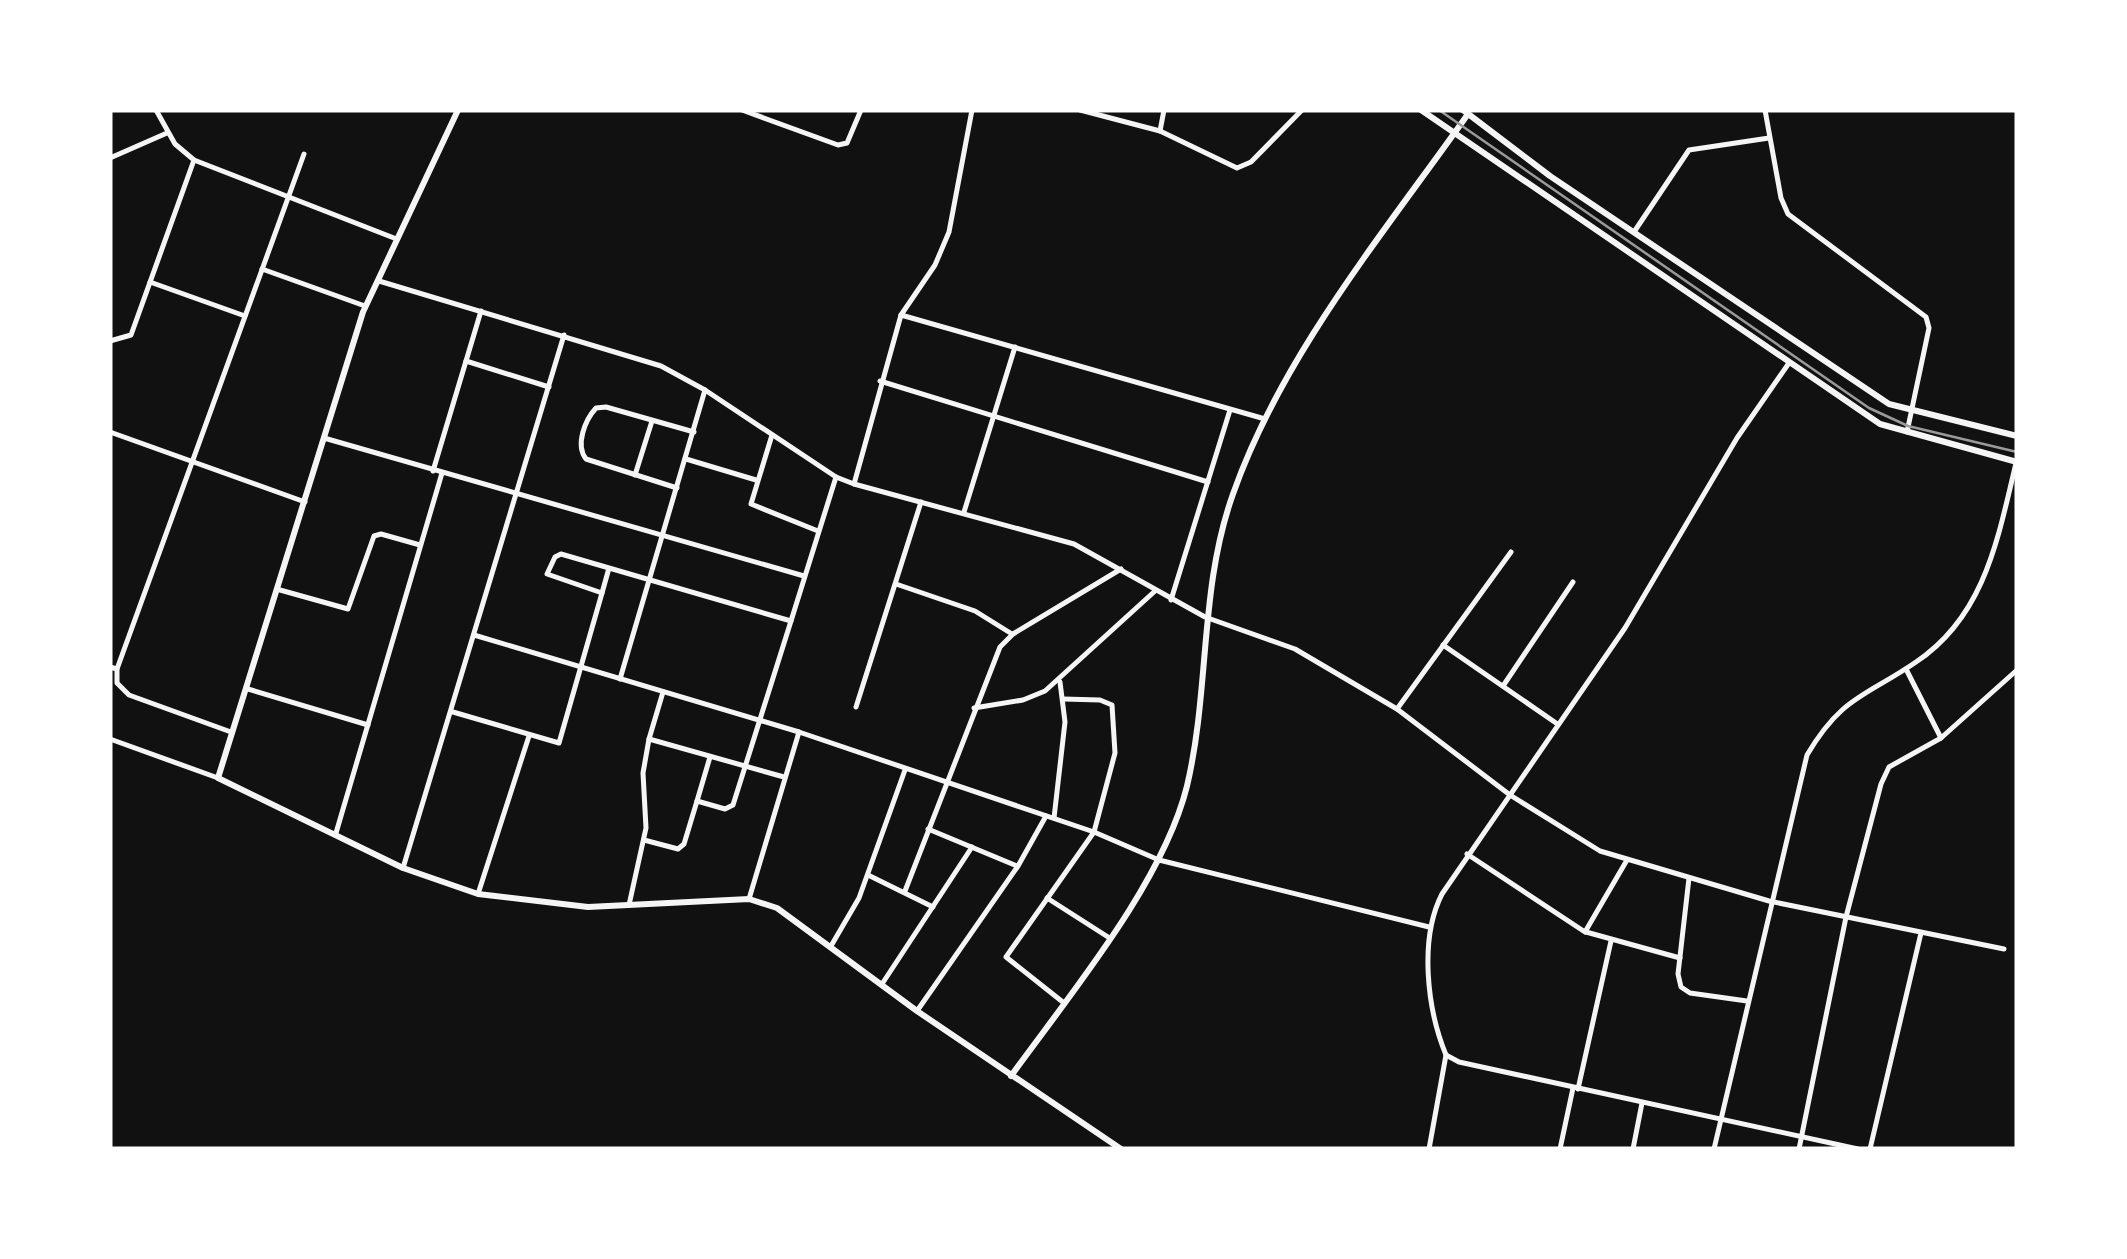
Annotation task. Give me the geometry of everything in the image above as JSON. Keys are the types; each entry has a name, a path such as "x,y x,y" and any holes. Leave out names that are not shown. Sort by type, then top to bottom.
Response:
{"street":[{"path":"156,110 167,133 194,160 394,238"},
{"path":"218,778 280,590 365,306 458,110"},
{"path":"742,110 842,145 847,142 860,110"},
{"path":"854,484 901,315 934,265 949,232 972,110"},
{"path":"1080,110 1160,131 1237,168 1251,162 1302,110"},
{"path":"1160,131 1164,110"},
{"path":"1421,110 1880,424 2016,462 1995,552 1968,612 1946,638 1906,669 1852,698 1828,722 1807,754 1769,901 1714,1149"},
{"path":"1765,110 1781,198 1793,220 1926,317 1929,328 1906,434"},
{"path":"1010,1076 1159,860 1188,783 1206,617 1224,521 1265,419 1336,304 1468,111 1634,232 1889,404 2017,436"},
{"path":"110,158 167,133"},
{"path":"1634,232 1689,150 1769,138"},
{"path":"234,734 129,695 118,683 113,668 193,462 304,154"},
{"path":"110,340 130,336 194,160"},
{"path":"262,269 365,306"},
{"path":"376,280 644,360 705,390 836,477 854,484 1074,544 1206,617 1294,650 1397,709 1510,795 1583,843 1627,860 1769,901 2004,949"},
{"path":"150,282 246,316"},
{"path":"433,471 481,310"},
{"path":"901,315 1265,419"},
{"path":"403,868 564,335"},
{"path":"964,512 1015,346"},
{"path":"466,361 548,386"},
{"path":"1429,1149 1446,1056 1434,1011 1429,927 1442,894 1556,723 1625,628 1737,438 1789,363"},
{"path":"880,381 1208,482"},
{"path":"620,679 705,390"},
{"path":"677,488 583,456 580,445 588,419 601,406 694,432"},
{"path":"1172,600 1230,410"},
{"path":"635,475 652,421"},
{"path":"110,432 305,502"},
{"path":"772,434 750,498 755,509 818,531"},
{"path":"324,438 804,576"},
{"path":"686,459 756,480"},
{"path":"336,833 442,473"},
{"path":"697,801 729,808 761,721 836,477"},
{"path":"856,706 921,502"},
{"path":"280,590 348,608 374,536 382,534 420,545"},
{"path":"1397,709 1511,552"},
{"path":"602,593 550,578 548,570 559,554 791,621"},
{"path":"452,712 555,744 562,740 609,568"},
{"path":"905,891 994,658 1013,634 1122,569"},
{"path":"1503,686 1573,582"},
{"path":"896,584 975,612 1013,634"},
{"path":"974,708 1023,700 1060,681 1155,591"},
{"path":"474,635 798,732 1094,832 1159,860 1429,927"},
{"path":"1443,645 1556,723"},
{"path":"1906,669 1942,738"},
{"path":"1799,1149 1846,917 1889,767 1942,738 2017,670"},
{"path":"917,1011 1050,817 1063,699 1060,681"},
{"path":"248,689 368,725"},
{"path":"628,905 648,814 643,773 663,692"},
{"path":"1063,699 1104,700 1114,712 1110,783 1094,832 1006,957 1064,1002"},
{"path":"749,899 798,732"},
{"path":"478,894 529,736"},
{"path":"110,738 218,778 403,868 478,894 555,906 749,899 777,908 917,1011 1121,1149"},
{"path":"649,739 784,777"},
{"path":"644,840 682,847 710,757"},
{"path":"831,946 868,875 905,768"},
{"path":"928,829 1018,866"},
{"path":"882,984 972,846"},
{"path":"1467,854 1585,932 1680,958"},
{"path":"1585,932 1627,860"},
{"path":"868,875 933,907"},
{"path":"1689,878 1680,988 1747,1001"},
{"path":"1047,898 1108,937"},
{"path":"1870,1149 1921,932"},
{"path":"1560,1149 1611,940"},
{"path":"1446,1056 1576,1089 1858,1149"},
{"path":"1632,1149 1642,1103"}],"tram line":[{"path":"1439,110 1869,408 1908,426 2017,452"}]}
